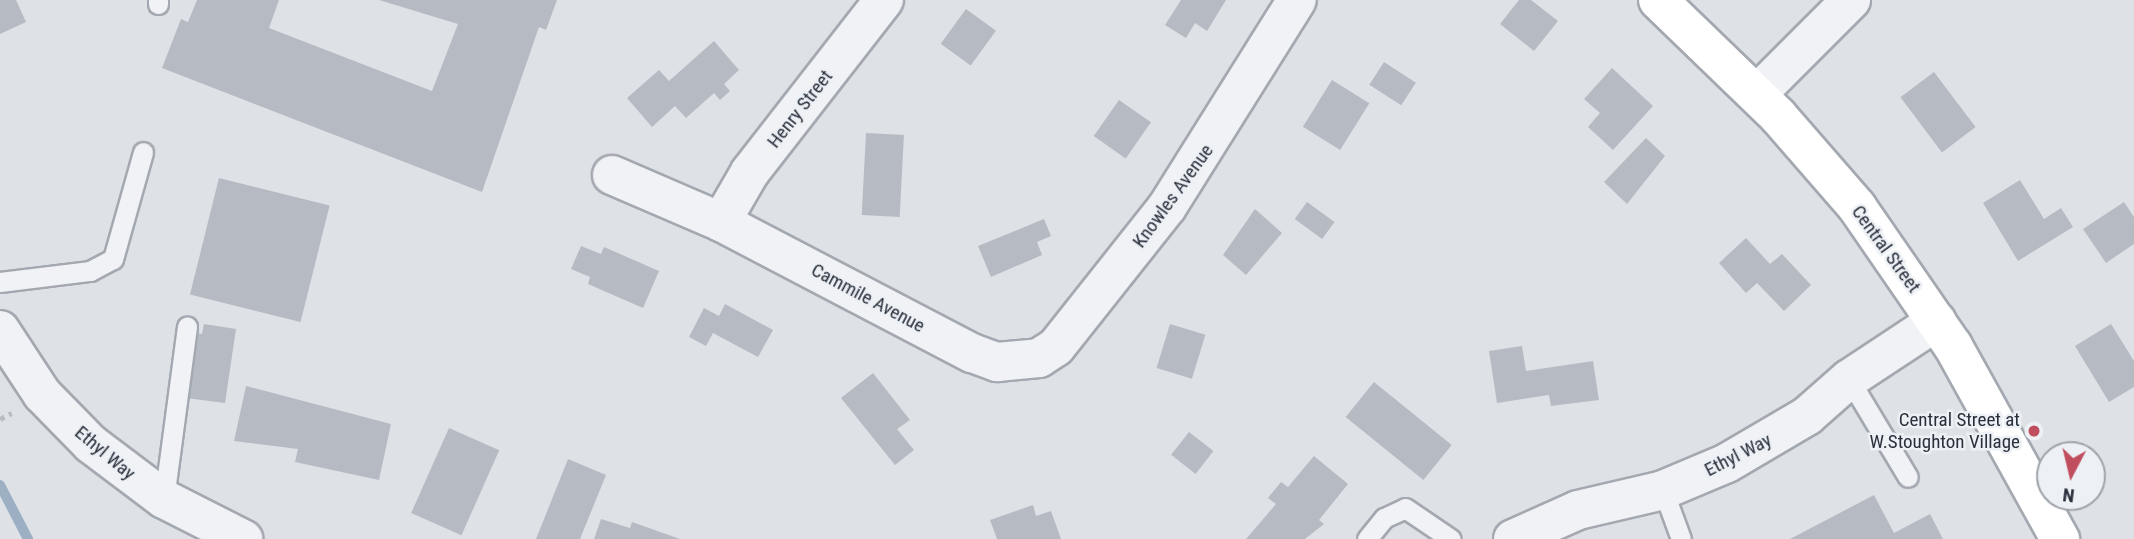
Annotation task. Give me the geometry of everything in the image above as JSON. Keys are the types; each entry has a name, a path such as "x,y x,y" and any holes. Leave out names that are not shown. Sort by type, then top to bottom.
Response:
{"main road":[{"name":"Central Street","path":"1658,0 1757,94 1857,207 1937,321 2060,539"}],"street":[{"name":"Henry Street","path":"721,222 750,172 884,0"},
{"name":"Knowles Avenue","path":"1019,363 1056,347 1126,262 1214,141 1297,0"},
{"path":"1757,94 1851,0"},
{"name":"Cammile Avenue","path":"612,176 721,222 972,352 1019,363"},
{"name":"Ethyl Way","path":"1513,539 1578,510 1663,490 1765,443 1849,379 1937,321"},
{"name":"Ethyl Way","path":"0,330 65,419 164,499 243,539"}],"lane":[{"path":"0,282 90,271 113,259 143,152"},
{"path":"164,499 187,327"},
{"path":"1849,379 1908,477"},
{"path":"1663,490 1681,539"},
{"path":"1367,539 1384,518 1405,508 1451,539"}],"building":[{"path":"0,0 16,0 26,22 0,34"},
{"path":"197,0 279,0 269,28 432,91 458,24 379,0 557,0 546,30 539,27 482,192 162,68 181,19 188,22"},
{"path":"1181,0 1226,0 1207,31 1195,23 1186,38 1165,25"},
{"path":"1519,0 1531,0 1558,21 1534,51 1500,24"},
{"path":"966,9 996,31 971,66 941,44"},
{"path":"714,41 739,70 724,84 730,91 720,100 714,93 686,118 675,106 652,127 627,98 659,70 669,81"},
{"path":"1384,62 1416,83 1401,105 1369,85"},
{"path":"1612,68 1653,106 1613,150 1588,127 1600,113 1584,99"},
{"path":"1934,72 1976,127 1942,152 1900,97"},
{"path":"1332,80 1369,103 1340,150 1303,127"},
{"path":"1119,100 1151,122 1126,158 1094,136"},
{"path":"866,133 904,135 900,217 862,215"},
{"path":"1646,138 1665,156 1627,204 1604,182"},
{"path":"219,178 330,206 301,322 190,294"},
{"path":"2020,180 2044,219 2061,208 2073,227 2018,261 1983,203"},
{"path":"1307,202 1335,222 1322,239 1295,219"},
{"path":"2124,202 2134,217 2134,244 2106,263 2083,229"},
{"path":"1255,209 1282,233 1246,275 1223,255"},
{"path":"1044,219 1051,236 1037,242 1042,255 991,277 978,246"},
{"path":"1746,238 1770,264 1782,254 1811,285 1784,311 1757,283 1746,293 1719,263"},
{"path":"581,246 601,254 604,247 659,271 643,308 588,284 590,277 571,269"},
{"path":"725,304 773,330 758,357 713,333 706,346 689,337 704,308 719,316"},
{"path":"204,324 236,329 225,403 186,398 195,333 202,334"},
{"path":"1170,324 1205,335 1192,379 1157,368"},
{"path":"2111,324 2134,361 2134,387 2109,402 2075,346"},
{"path":"1522,346 1526,371 1593,361 1599,400 1551,406 1549,395 1497,403 1489,351"},
{"path":"873,373 910,420 897,429 914,450 895,465 841,398"},
{"path":"1374,382 1452,445 1423,480 1346,417"},
{"path":"246,386 391,424 379,480 295,462 298,449 234,441"},
{"path":"449,428 499,450 461,535 411,513"},
{"path":"1189,432 1213,451 1196,474 1171,455"},
{"path":"1314,456 1348,484 1319,520 1324,524 1305,539 1246,539 1276,504 1268,498 1281,482 1288,487"},
{"path":"568,459 606,475 580,539 536,539"},
{"path":"1874,495 1894,533 1930,514 1943,539 1790,539"},
{"path":"1033,505 1036,516 1051,511 1061,539 997,539 990,520"},
{"path":"601,519 630,528 632,522 680,539 594,539"}],"waterway":[{"path":"0,485 28,539"}],"place":[{"name":"Central Street at W.Stoughton Village","path":"2034,431"}]}
